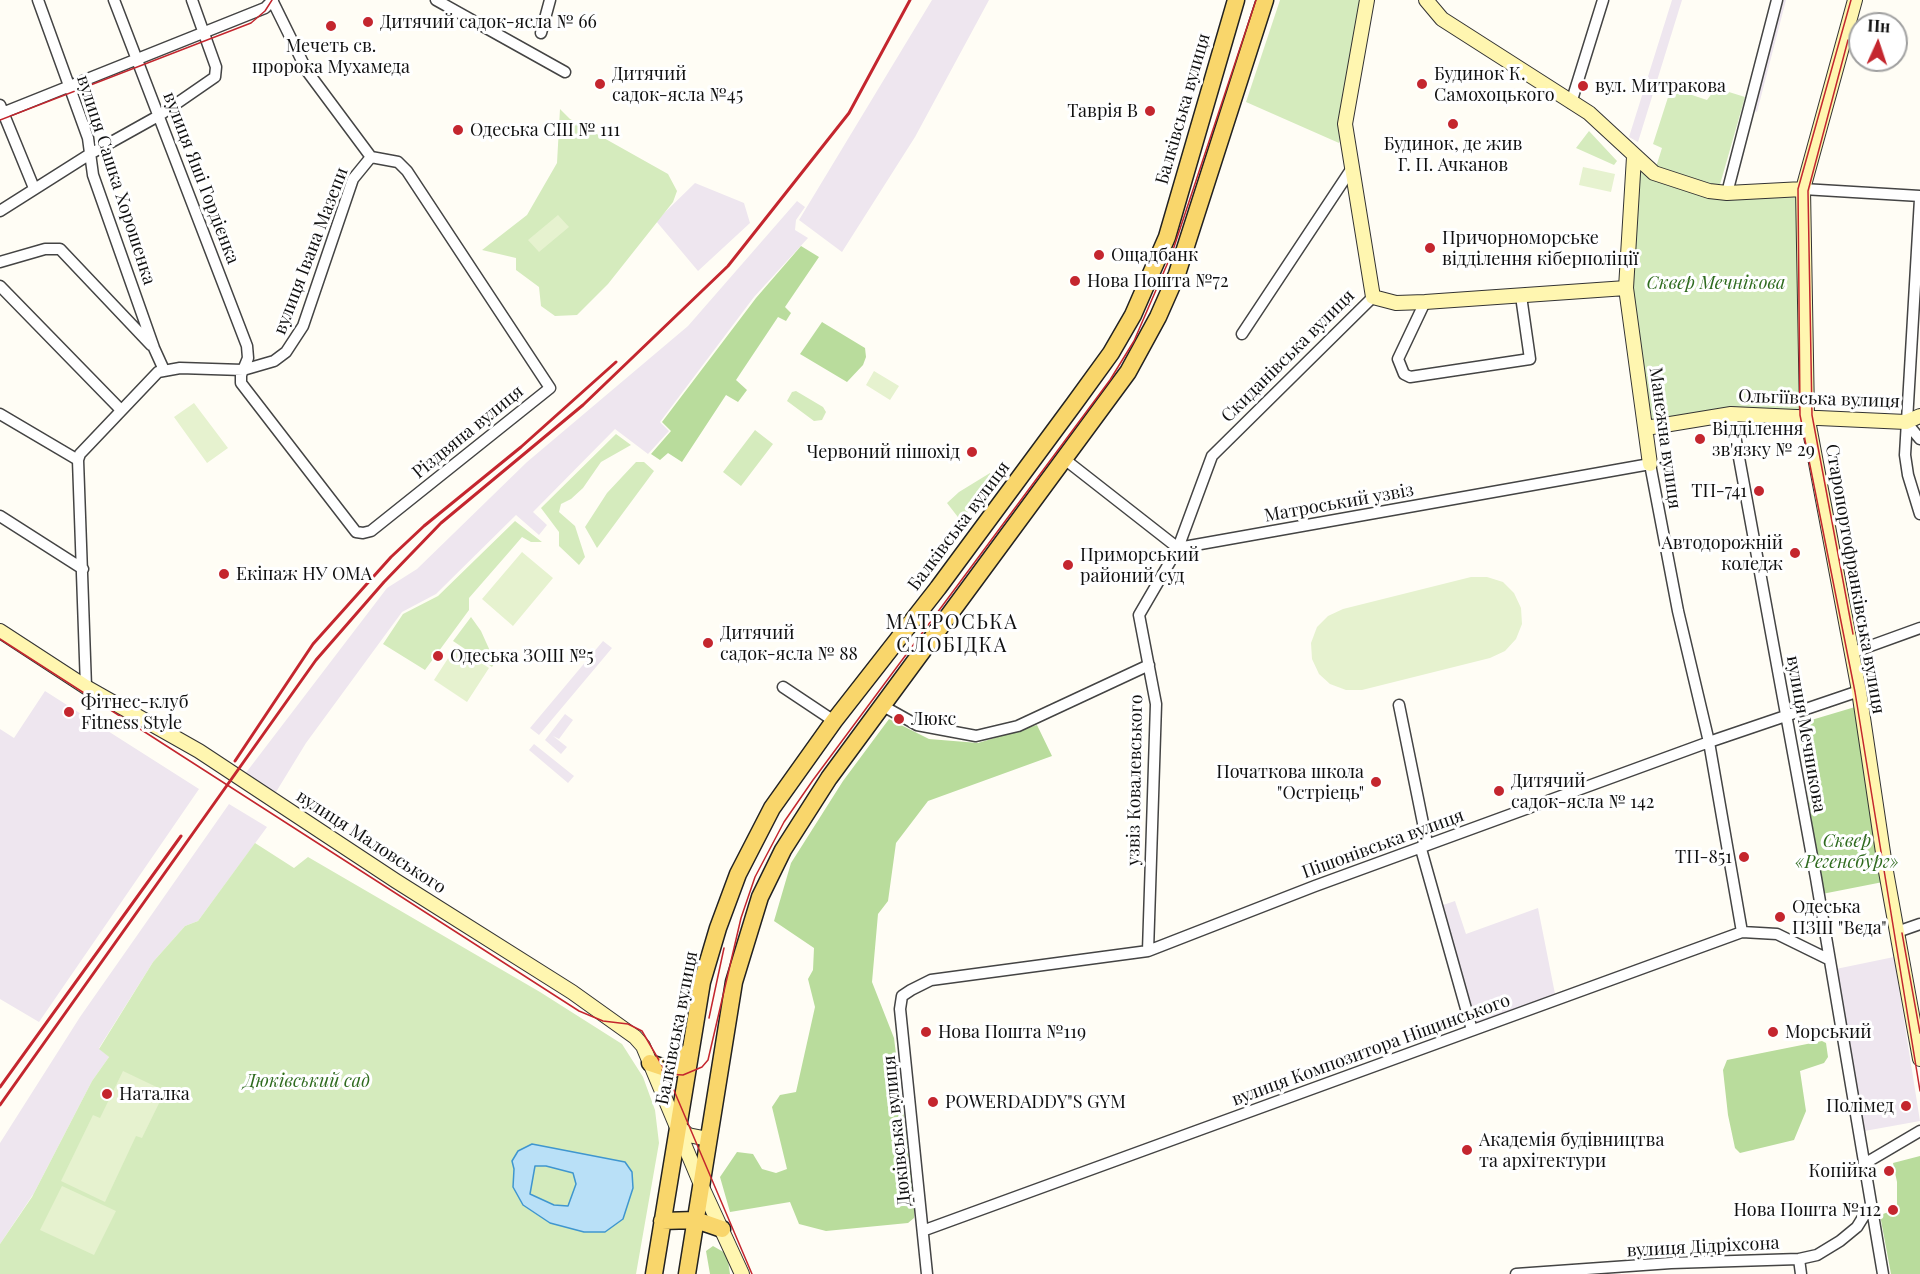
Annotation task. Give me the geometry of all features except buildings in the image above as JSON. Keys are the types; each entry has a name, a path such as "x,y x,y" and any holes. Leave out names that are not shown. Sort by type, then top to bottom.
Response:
{"main road":[{"name":"Балківська вулиця","path":"654,1274 702,982 718,928 738,874 772,808 834,721 938,588 1074,404 1111,353 1133,315 1167,237 1236,0"},
{"path":"687,1274 734,982 760,897 783,850 823,787 1128,372 1162,307 1191,232 1265,0"},
{"path":"650,1063 671,1070 681,1065 692,1047"},
{"path":"662,1221 696,1220 722,1229"}],"street":[{"name":"вулиця Сашка Хорошенка","path":"38,0 88,138 93,175 154,348 164,370"},
{"name":"вулиця Яші Гордієнка","path":"114,0 247,346 248,358 243,370"},
{"path":"0,211 34,188 160,115 210,83 215,77 216,67 192,0"},
{"path":"34,188 1,110 204,33 265,8 273,0"},
{"name":"вулиця Івана Мазепи","path":"164,370 180,368 243,370 274,361 294,344 303,326 353,179 371,157 307,71 273,0"},
{"path":"436,0 565,72"},
{"path":"541,33 550,0"},
{"name":"Скиданівська вулиця","path":"1178,548 1212,456 1373,297 1345,124 1367,0"},
{"path":"1426,0 1442,19 1589,113 1648,170 1666,178 1709,191 1727,193 1803,189 1868,190 1920,198 1906,422 1908,475 1920,514"},
{"path":"1571,103 1603,0"},
{"path":"1727,193 1777,0"},
{"name":"Старопортофранківська вулиця","path":"1855,0 1803,189 1807,415 1859,691 1897,932 1920,1059"},
{"name":"Різдвяна вулиця","path":"243,370 241,379 245,390 356,532 363,533 370,531 550,388 407,171 398,162 371,157"},
{"name":"Манежна вулиця","path":"1634,157 1626,288 1650,464 1675,600 1709,742 1742,932"},
{"path":"1242,334 1352,168"},
{"path":"0,262 51,247 60,249 154,348"},
{"path":"0,286 121,410"},
{"path":"1373,297 1396,303 1425,302 1626,288"},
{"path":"1425,302 1398,359 1404,374 1410,377 1530,359 1521,296"},
{"path":"86,687 78,460 80,454 153,376 164,370"},
{"path":"0,414 78,460"},
{"name":"Ольгіївська вулиця","path":"1646,428 1731,414 1807,415 1906,422 1920,416"},
{"name":"вулиця Мечникова","path":"1731,414 1786,715 1882,1274"},
{"path":"1906,422 1920,439"},
{"path":"1063,458 1178,548"},
{"name":"Матроський узвіз","path":"1178,548 1650,464"},
{"path":"0,516 83,569"},
{"name":"узвіз Ковалевського","path":"1148,951 1156,704 1139,615 1178,548"},
{"path":"1851,653 1920,628"},
{"name":"вулиця Маловського","path":"0,631 86,687 199,751 572,992 635,1037 643,1046 702,1187 742,1274"},
{"path":"883,706 917,725 976,736 1018,726 1149,665"},
{"path":"783,687 834,721"},
{"name":"Пішонівська вулиця","path":"911,990 932,980 1148,951 1315,886 1709,742 1859,691"},
{"path":"1399,705 1426,838 1421,849 1472,1030"},
{"path":"1897,932 1920,924"},
{"name":"вулиця Композитора Ніщинського","path":"925,1230 1742,932 1777,934 1828,958"},
{"name":"Дюківська вулиця","path":"911,990 902,996 900,1009 925,1230 927,1274"},
{"path":"678,1126 688,1135 708,1139"},
{"path":"1864,1164 1920,1131"},
{"name":"вулиця Дідріхсона","path":"1516,1274 1671,1263 1799,1259 1817,1255 1840,1241 1857,1227 1870,1206"},
{"path":"1799,1259 1801,1274"}],"shaded area":[{"path":"932,0 989,0 915,137 842,252 799,220"},
{"path":"1672,0 1682,0 1638,142 1629,137"},
{"path":"1780,0 1786,0 1757,112 1752,110"},
{"path":"695,183 744,203 750,223 698,271 656,221"},
{"path":"797,201 805,207 796,220 795,230 808,238 754,297 660,422 669,431 648,454 615,429 533,512 547,525 539,535 516,515 436,594 402,612 306,743 276,792 245,774 387,588 417,569 527,462 688,326"},
{"path":"603,641 612,648 539,735 530,728"},
{"path":"45,691 199,789 39,1022 0,999 0,729 14,738"},
{"path":"565,714 573,720 559,739 553,736 567,747 561,754 545,740"},
{"path":"534,744 574,776 568,783 529,750"},
{"path":"229,804 267,827 198,921 185,926 153,962 99,1048 109,1057 92,1081 34,1193 0,1244 0,1143 80,1017"},
{"path":"1455,901 1466,934 1538,908 1556,999 1472,1030 1437,907"},
{"path":"1894,957 1920,1121 1859,1132 1831,970"}],"green space":[{"path":"1280,0 1363,0 1339,143 1246,102"},
{"path":"1671,88 1707,100 1716,88 1745,97 1719,188 1656,167 1662,148 1653,144"},
{"path":"560,109 570,119 668,174 677,191 673,202 608,284 577,315 555,316 541,306 539,287 516,270 516,258 482,250 527,215 557,163"},
{"path":"1589,131 1617,161 1614,165 1576,148"},
{"name":"Сквер Мечнікова","path":"1643,166 1709,191 1798,189 1807,415 1731,414 1646,428 1626,288 1631,172"},
{"path":"1583,167 1615,174 1611,192 1579,185"},
{"path":"558,215 569,227 539,252 528,240"},
{"path":"801,246 819,257 785,307 791,313 786,321 778,317 736,380 747,390 738,402 726,395 682,462 668,453 660,460 651,454 671,431 662,422 756,298"},
{"path":"822,322 865,348 866,357 863,365 847,382 800,354"},
{"path":"874,371 899,386 890,400 866,385"},
{"path":"796,391 823,407 826,412 822,420 814,421 787,401 792,392"},
{"path":"194,403 228,448 207,463 174,417"},
{"path":"755,430 773,444 741,486 723,472"},
{"path":"616,434 631,445 601,462 583,488 571,499 561,504 559,512 575,526 585,557 579,565 559,546 559,532 541,508"},
{"path":"636,462 644,462 654,471 597,548 585,527 607,493"},
{"path":"990,473 994,478 961,521 947,503 959,492"},
{"path":"515,521 542,542 531,542 522,537 469,598 469,610 425,670 383,644 403,614 438,596"},
{"path":"522,552 553,578 513,626 482,599"},
{"path":"1471,577 1487,577 1503,582 1514,593 1521,608 1522,624 1516,639 1505,651 1490,658 1362,690 1346,690 1330,684 1319,674 1312,659 1311,643 1317,627 1328,616 1343,609"},
{"path":"471,617 481,631 495,662 492,667 453,641"},
{"path":"456,646 489,668 467,702 434,680"},
{"name":"Сквер «Регенсбург»","path":"1855,707 1883,882 1822,894 1798,724"},
{"path":"889,719 929,739 978,743 1037,725 1052,756 928,801 896,843 888,901 878,914 872,982 894,1038 915,1207 914,1218 908,1223 826,1231 799,1224 790,1202 730,1212 720,1177 737,1152 753,1154 762,1169 776,1173 787,1169 772,1107 780,1095 796,1092 815,1007 808,979 813,970 814,948 774,921 791,863 843,781"},
{"name":"Дюківський сад","path":"255,843 294,868 308,857 540,992 622,1044 643,1077 655,1110 659,1143 636,1274 0,1274 0,1244 32,1197 92,1081 109,1057 99,1049 153,962 185,926 198,921"},
{"path":"1822,1041 1826,1043 1828,1057 1824,1063 1800,1071 1806,1111 1794,1140 1740,1153 1735,1148 1728,1115 1723,1070 1727,1060"},
{"path":"123,1071 165,1091 142,1138 136,1136 105,1202 61,1181 93,1115 100,1118"},
{"path":"1920,1156 1920,1274 1891,1274 1880,1215 1897,1209 1897,1182 1893,1163"},
{"path":"62,1186 116,1211 94,1255 40,1230"},
{"path":"713,1246 727,1254 730,1274 710,1274 706,1251"}],"water":[{"path":"532,1144 625,1162 632,1172 633,1188 623,1219 605,1232 584,1232 550,1223 523,1205 513,1187 512,1161 518,1151","holes":["535,1166 546,1166 573,1173 576,1184 568,1206 554,1205 530,1194"]}],"tram line":[{"path":"0,120 251,23 265,11 272,0"},
{"path":"662,1070 667,1074 683,1075 702,1067 708,1060 741,918 755,877 784,822 1110,380 1134,341 1172,253 1256,0"},
{"path":"1851,0 1798,189 1800,415 1855,692 1920,1091"},
{"path":"1848,40 1808,191 1812,415 1853,634"},
{"path":"0,639 579,1011 603,1021 628,1024 642,1031 667,1074 752,1274"},
{"path":"1902,933 1920,1033"},
{"path":"709,1018 724,948"}],"railway":[{"path":"0,1105 316,660 384,582 441,523 583,405 728,266 849,113 910,0"},
{"path":"235,761 313,644 391,557 424,526 521,447 616,362"},
{"path":"0,1087 181,836"}],"place":[{"name":"Дитячий садок-ясла № 66","path":"368,22"},
{"name":"Мечеть св. пророка Мухамеда","path":"331,26"},
{"name":"Дитячий садок-ясла №45","path":"600,84"},
{"name":"Будинок К. Самохоцького","path":"1422,84"},
{"name":"вул. Митракова","path":"1583,86"},
{"name":"Таврія В","path":"1150,111"},
{"name":"Будинок, де жив Г. П. Ачканов","path":"1453,124"},
{"name":"Одеська СШ № 111","path":"458,130"},
{"name":"Причорноморське відділення кіберполіції","path":"1430,248"},
{"name":"Ощадбанк","path":"1099,255"},
{"name":"Нова Пошта №72","path":"1075,281"},
{"name":"Відділення зв'язку № 29","path":"1700,439"},
{"name":"Червоний пішохід","path":"972,452"},
{"name":"ТП-741","path":"1759,491"},
{"name":"Автодорожній коледж","path":"1795,553"},
{"name":"Приморський районий суд","path":"1068,565"},
{"name":"Екіпаж НУ ОМА","path":"224,574"},
{"name":"Дитячий садок-ясла № 88","path":"708,643"},
{"name":"Одеська ЗОШ №5","path":"438,656"},
{"name":"Фітнес-клуб Fitness Style","path":"69,712"},
{"name":"Люкс","path":"899,719"},
{"name":"Початкова школа \"Остріець\"","path":"1376,782"},
{"name":"Дитячий садок-ясла № 142","path":"1499,791"},
{"name":"ТП-851","path":"1744,857"},
{"name":"Одеська ПЗШ \"Вєда\"","path":"1780,917"},
{"name":"Нова Пошта №119","path":"926,1032"},
{"name":"Морський","path":"1773,1032"},
{"name":"Наталка","path":"107,1094"},
{"name":"POWERDADDY\"S GYM","path":"933,1102"},
{"name":"Полімед","path":"1906,1106"},
{"name":"Академія будівництва та архітектури","path":"1467,1150"},
{"name":"Копiйка","path":"1889,1171"},
{"name":"Нова Пошта №112","path":"1893,1210"}],"district":[{"name":"МАТРОСЬКА СЛОБІДКА","path":"952,634"}]}
